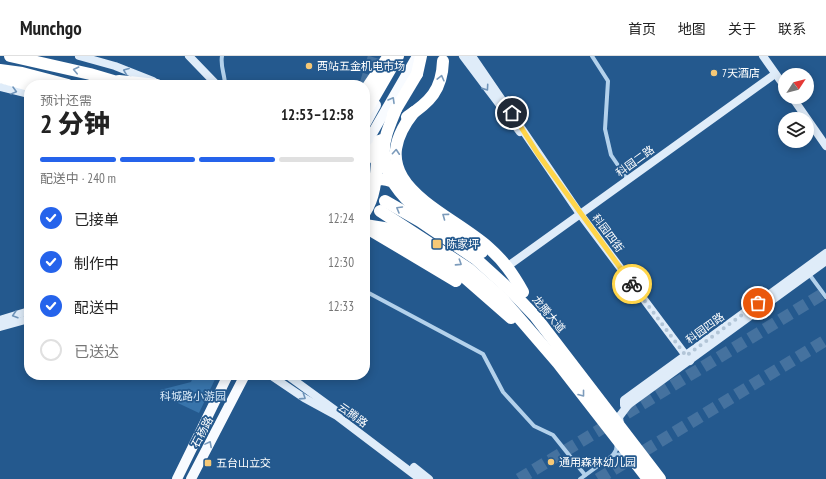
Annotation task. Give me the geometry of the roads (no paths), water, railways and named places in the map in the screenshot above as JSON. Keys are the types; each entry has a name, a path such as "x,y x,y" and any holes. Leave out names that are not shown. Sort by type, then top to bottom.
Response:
{"highway":[{"path":"10,56 114,80"},
{"path":"370,202 374,194 375,163 380,138 417,74 421,56"},
{"path":"370,85 393,58"},
{"path":"370,103 393,58"},
{"path":"370,154 393,128 432,98 438,88 442,75 443,61"},
{"path":"0,70 24,80"},
{"path":"0,77 24,80"},
{"path":"396,108 384,153 388,173 396,187 406,200 423,214 482,252 524,292"},
{"path":"414,112 402,129 397,140 396,164 401,178 405,184 430,204 487,246 508,266 524,292 570,350 590,387"},
{"path":"370,183 376,180 390,180 430,204"},
{"name":"龙腾大道","path":"648,479 630,456 619,433 590,387 535,316 476,259 420,221 382,206 469,269 501,297 619,433 660,479"},
{"path":"370,228 390,229 463,276 513,320 558,363"},
{"path":"370,230 386,238 459,283 513,320"}],"main road":[{"path":"370,116 404,56"},
{"path":"370,137 417,56"},
{"name":"石杨路","path":"177,479 226,380"},
{"name":"石杨路","path":"191,479 242,380"}],"street":[{"path":"79,56 115,66 150,80"},
{"path":"189,56 212,80"},
{"path":"222,56 221,61 225,80"},
{"name":"科园四街","path":"463,56 506,117 538,154"},
{"name":"科园四街","path":"472,56 580,214 688,359"},
{"path":"592,56 608,81 605,129 611,155 628,180"},
{"path":"763,56 778,78"},
{"name":"科园二路","path":"508,266 775,74"},
{"path":"0,87 24,93"},
{"path":"797,104 826,146"},
{"path":"818,134 826,137"},
{"name":"科园四路","path":"619,433 619,417 628,405 624,405 624,400 688,359 807,271 826,253"},
{"name":"科园四路","path":"807,271 826,262"},
{"path":"807,271 826,297"},
{"path":"370,294 483,354 502,392 534,426 553,435 585,475"},
{"path":"0,320 24,313"},
{"path":"0,327 24,320"},
{"name":"云腾路","path":"277,380 304,398 337,416 420,479"},
{"name":"云腾路","path":"294,380 429,479"},
{"path":"580,479 613,455 616,450 619,433"},
{"path":"613,455 623,454 630,456"}],"tunnel":[{"path":"367,80 374,56"},
{"path":"519,479 826,292"},
{"path":"598,479 826,340"}],"place":[{"name":"西站五金机电市场","path":"309,66"},
{"name":"7天酒店","path":"714,73"},
{"name":"陈家坪","path":"437,244"},
{"name":"通用森林幼儿园","path":"551,462"},
{"name":"五台山立交","path":"208,463"}],"park label":[{"name":"科城路小游园","path":"193,396"}]}
